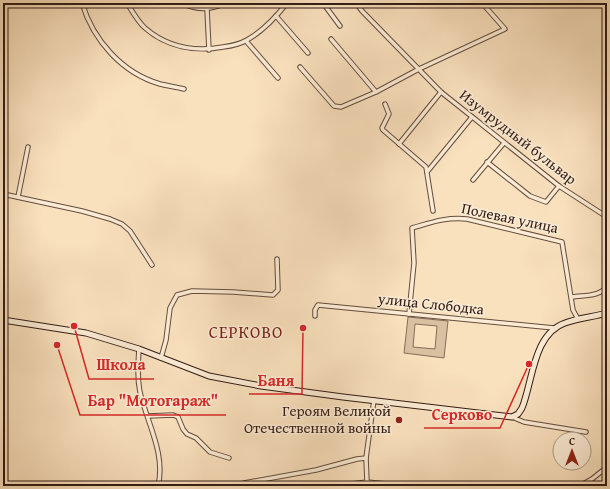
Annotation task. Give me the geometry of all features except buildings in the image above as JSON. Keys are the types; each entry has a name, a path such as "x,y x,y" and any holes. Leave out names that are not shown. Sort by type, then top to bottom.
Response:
{"main road":[{"path":"3,320 84,332 139,349 209,376 261,386 512,417 518,414 522,408 543,340 554,328 564,323 607,313"}],"street":[{"path":"82,3 86,17 99,39 116,58 136,73 160,84 184,89"},
{"path":"128,3 144,28 168,43 188,49 209,50 231,46 246,41 263,29 287,3"},
{"path":"182,3 194,8 207,10 226,3"},
{"path":"323,3 340,26"},
{"name":"Изумрудный бульвар","path":"356,3 441,92 559,186 607,217"},
{"path":"300,67 334,106 341,107 376,92 419,69 505,29 482,3"},
{"path":"207,10 209,50"},
{"path":"276,16 308,53"},
{"path":"331,39 376,92"},
{"path":"246,41 278,78"},
{"path":"399,144 441,92"},
{"path":"385,104 389,114 382,128 426,166 433,211"},
{"path":"427,172 472,117"},
{"path":"473,180 504,143"},
{"path":"18,197 28,147"},
{"path":"487,162 530,196 546,202 559,186"},
{"path":"3,194 82,211 122,224 130,231 152,265"},
{"name":"Полевая улица","path":"409,314 414,263 412,228 448,218 468,219 562,242 574,310 578,320"},
{"path":"161,358 166,340 170,308 177,295 192,291 274,295 278,290 277,259"},
{"path":"572,297 599,293 607,286"},
{"name":"улица Слободка","path":"315,316 315,310 318,305 554,328"},
{"path":"139,349 138,376 141,394 161,467 161,476 158,486"},
{"path":"366,482 366,458 374,400"},
{"path":"148,416 173,415 178,417 187,434 196,438 210,452 229,458"},
{"path":"512,417 524,422 580,431"},
{"path":"244,484 316,470 366,458"},
{"path":"580,486 607,467"},
{"path":"336,486 366,482 406,486"}],"shaded area":[{"path":"408,317 448,321 444,358 404,353","holes":["415,324 437,326 435,349 413,347"]}],"waterway":[{"path":"597,486 607,479"}],"place":[{"name":"Школа","path":"74,326"},
{"name":"Баня","path":"303,328"},
{"name":"Бар \"Мотогараж\"","path":"57,345"},
{"name":"Серково","path":"529,364"},
{"name":"Героям Великой Отечественной войны","path":"399,420"}],"district":[{"name":"СЕРКОВО","path":"246,332"}]}
